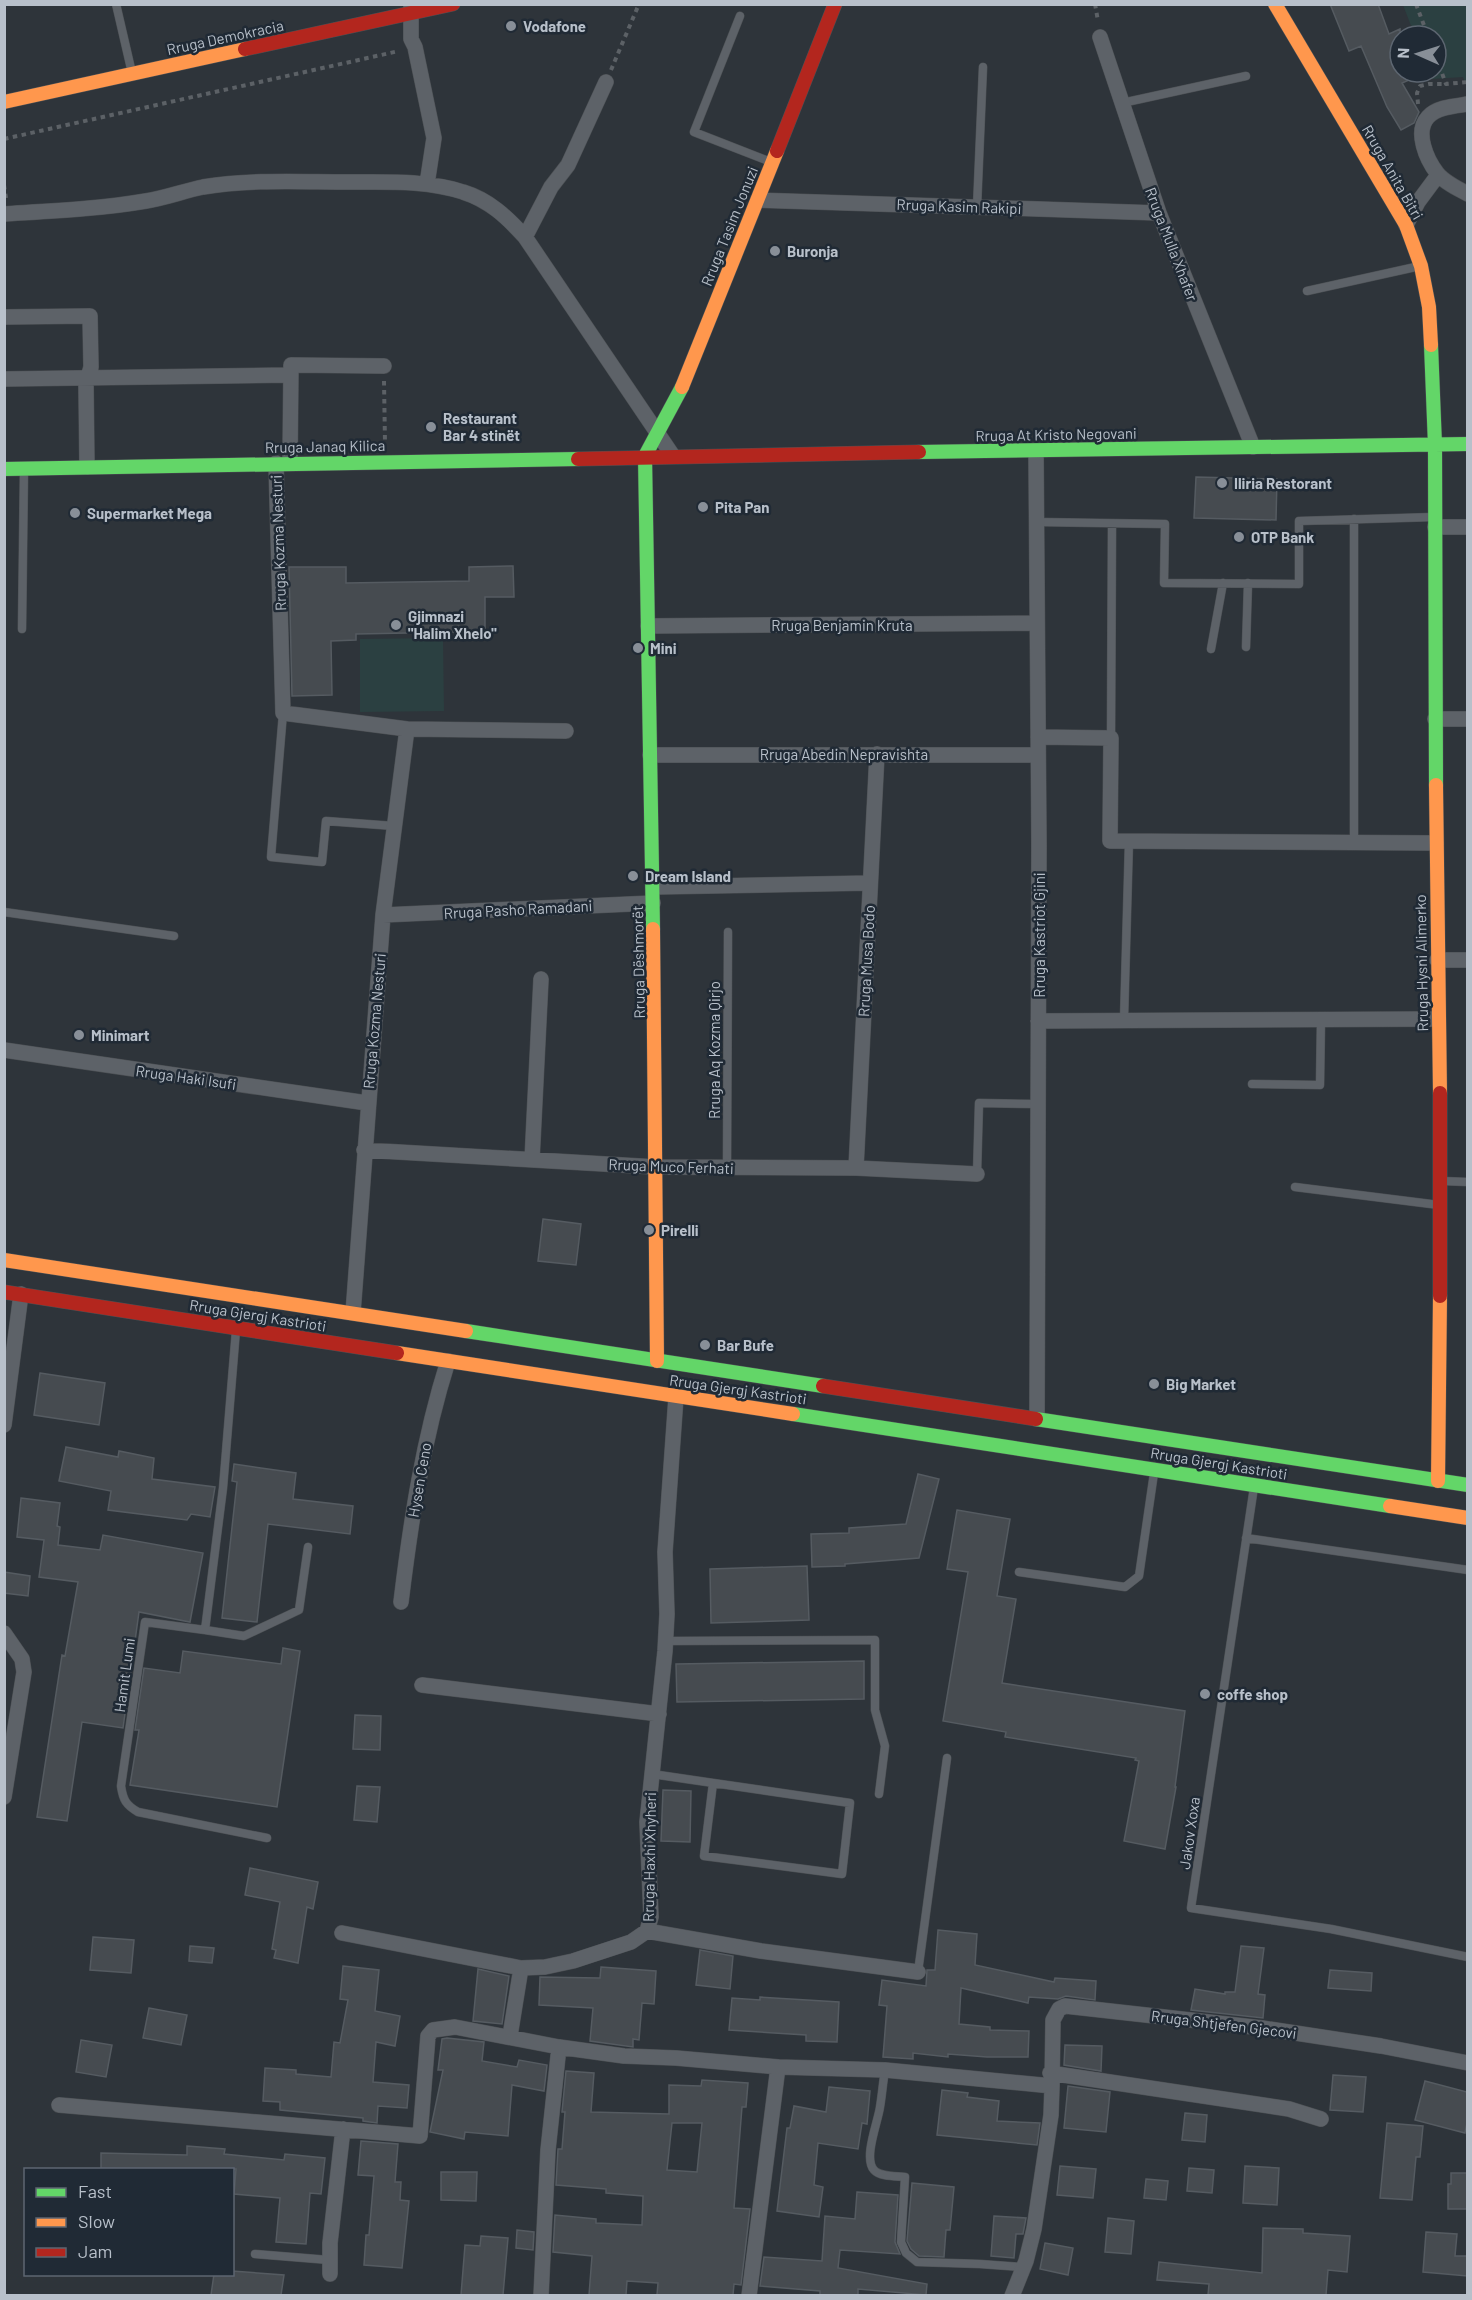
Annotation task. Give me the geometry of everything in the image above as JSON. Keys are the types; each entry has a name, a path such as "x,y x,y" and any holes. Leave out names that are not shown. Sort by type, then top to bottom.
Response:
{"main road":[{"name":"Rruga Demokracia","path":"4,102 411,10 453,4"},
{"name":"Rruga Tasim Jonuzi","path":"645,456 683,384 759,200 835,4"},
{"name":"Rruga Anita Bitri","path":"1275,4 1406,225 1421,266 1429,307 1435,445"},
{"name":"Rruga At Kristo Negovani","path":"645,456 1467,444"},
{"name":"Rruga Hysni Alimerko","path":"1435,445 1436,843 1441,1181 1438,1481"},
{"name":"Rruga Janaq Kilica","path":"4,469 645,456"},
{"name":"Rruga Dëshmorët","path":"645,456 654,903 657,1361"},
{"name":"Rruga Gjergj Kastrioti","path":"4,1260 1467,1485"},
{"name":"Rruga Gjergj Kastrioti","path":"4,1292 1467,1518"}],"street":[{"path":"411,10 411,39 416,47 434,138 427,184"},
{"name":"Rruga Mulla Xhafer","path":"1100,37 1159,213 1253,447"},
{"path":"525,237 551,187 568,165 606,82"},
{"path":"1467,104 1437,111 1427,118 1422,131 1423,147 1438,175 1467,194"},
{"path":"1406,225 1418,202 1438,175"},
{"path":"4,214 92,209 148,201 204,187 251,183 427,184 464,192 485,201 507,217 525,237 673,456"},
{"name":"Rruga Kasim Rakipi","path":"759,200 1159,213"},
{"path":"4,317 90,316 91,367 88,378 87,467"},
{"path":"4,379 290,375 291,365 384,366"},
{"name":"Rruga Kozma Nesturi","path":"283,713 283,463 290,375"},
{"name":"Rruga Kastriot Gjini","path":"1036,451 1037,1419"},
{"path":"1435,522 1467,527"},
{"name":"Rruga Benjamin Kruta","path":"648,626 1036,623"},
{"path":"283,713 406,729 566,731"},
{"path":"1435,719 1467,719"},
{"name":"Rruga Kozma Nesturi","path":"352,1313 383,915 406,729"},
{"path":"1038,737 1111,738 1110,842 1436,843"},
{"name":"Rruga Musa Bodo","path":"856,1168 877,754"},
{"name":"Rruga Abedin Nepravishta","path":"650,755 1038,755"},
{"path":"653,887 870,883"},
{"name":"Rruga Pasho Ramadani","path":"383,915 654,903"},
{"path":"1437,960 1467,960"},
{"path":"532,1160 541,978"},
{"path":"1038,1021 1438,1019"},
{"name":"Rruga Haki Isufi","path":"4,1050 367,1103"},
{"name":"Rruga Muco Ferhati","path":"364,1150 656,1167 856,1168 977,1174"},
{"path":"4,1425 21,1294"},
{"name":"Hysen Ceno","path":"400,1602 413,1506 424,1447 448,1361"},
{"name":"Rruga Haxhi Xhyheri","path":"342,1933 521,1968 545,1967 573,1961 631,1942 647,1931 651,1917 647,1822 666,1641 665,1552 676,1397"},
{"path":"4,1633 22,1659 24,1672 4,1797"},
{"path":"422,1684 659,1714"},
{"path":"647,1931 761,1951 918,1972"},
{"path":"510,2036 521,1968"},
{"name":"Rruga Shtjefen Gjecovi","path":"1051,2080 1053,2020 1055,2014 1065,2006 1262,2028 1381,2046 1467,2063"},
{"path":"59,2104 420,2136 428,2036 433,2030 455,2027 559,2047 624,2056 778,2067 885,2070 1051,2080 1288,2109 1321,2119"},
{"path":"541,2295 548,2150 559,2047"},
{"path":"749,2295 778,2067"},
{"path":"1012,2295 1034,2229 1051,2115 1051,2080"},
{"path":"330,2267 343,2129"}],"lane":[{"path":"116,4 133,74"},
{"path":"740,16 694,132 772,163"},
{"path":"977,207 983,67"},
{"path":"1122,103 1246,76"},
{"path":"1307,291 1421,266"},
{"path":"22,629 24,468"},
{"path":"1036,522 1165,524 1164,583 1299,584 1299,521 1354,519 1435,522"},
{"path":"1354,519 1354,843"},
{"path":"1111,738 1112,524"},
{"path":"1210,649 1223,583"},
{"path":"1246,647 1248,583"},
{"path":"283,713 271,857 322,862 326,821 394,826"},
{"path":"1124,1020 1129,842"},
{"path":"4,912 174,936"},
{"name":"Rruga Aq Kozma Qirjo","path":"727,1168 728,932"},
{"path":"1252,1084 1320,1085 1321,1019"},
{"path":"977,1174 979,1103 1038,1104"},
{"path":"1441,1181 1467,1182"},
{"path":"1295,1187 1441,1205"},
{"path":"236,1328 223,1488 205,1630 244,1636 299,1610 308,1547"},
{"path":"1019,1572 1125,1587 1139,1576 1155,1469"},
{"name":"Jakov Xoxa","path":"1254,1485 1191,1908 1342,1931 1467,1957"},
{"path":"1246,1538 1467,1570"},
{"name":"Hamit Lumi","path":"205,1630 145,1622 121,1786 123,1799 128,1807 138,1812 267,1838"},
{"path":"666,1641 875,1640 875,1710 885,1746 879,1794"},
{"path":"918,1972 947,1758"},
{"path":"652,1774 850,1803 842,1874 704,1856 713,1783"},
{"path":"885,2070 880,2107 870,2151 870,2163 873,2170 879,2174 905,2177 901,2242 906,2253 917,2262 1023,2267"},
{"path":"255,2254 330,2267"}],"path":[{"path":"606,82 639,4"},
{"path":"1416,4 1424,24"},
{"path":"4,139 416,47"},
{"path":"1448,84 1467,82"},
{"path":"1427,118 1418,104 1417,93 1420,86 1429,84"},
{"path":"384,366 386,462"}],"green space":[{"path":"1403,5 1467,5 1467,88 1463,77 1448,78 1448,24 1410,24"},
{"path":"443,638 444,711 360,712 360,639"}],"building":[{"path":"1330,4 1378,4 1388,31 1388,84 1403,84 1419,112 1414,123 1401,130 1387,107 1361,46 1349,51"},
{"path":"1196,477 1277,479 1276,520 1194,518"},
{"path":"513,566 514,597 485,597 485,638 460,639 460,632 356,634 356,640 331,641 332,695 292,696 289,567 346,567 346,583 469,581 469,567"},
{"path":"543,1219 581,1224 576,1265 538,1261"},
{"path":"40,1373 105,1383 99,1425 34,1415"},
{"path":"66,1447 118,1457 119,1451 154,1458 152,1479 215,1487 210,1517 191,1514 187,1520 108,1510 111,1491 59,1481"},
{"path":"234,1464 296,1473 293,1499 353,1506 350,1534 268,1524 257,1622 222,1618 237,1482 232,1481"},
{"path":"918,1474 939,1479 919,1558 812,1567 811,1534 849,1533 849,1528 906,1524"},
{"path":"21,1498 60,1503 57,1526 60,1527 58,1545 100,1550 103,1535 203,1553 190,1622 139,1612 123,1728 82,1722 67,1821 37,1817 62,1655 65,1656 78,1582 39,1577 44,1540 17,1537"},
{"path":"957,1510 1010,1519 997,1596 1016,1599 1002,1683 1185,1711 1176,1787 1165,1849 1124,1841 1139,1761 1135,1760 1136,1758 1005,1737 1006,1732 943,1721 968,1572 947,1569"},
{"path":"807,1566 809,1620 711,1623 710,1569"},
{"path":"4,1572 30,1576 28,1596 4,1593"},
{"path":"283,1648 300,1651 277,1807 130,1785 139,1730 135,1730 144,1668 180,1673 183,1651 281,1664"},
{"path":"864,1661 864,1699 677,1702 676,1664"},
{"path":"355,1715 381,1716 380,1750 353,1749"},
{"path":"357,1786 380,1787 377,1822 354,1820"},
{"path":"663,1790 691,1791 690,1842 661,1841"},
{"path":"250,1868 318,1882 313,1909 307,1907 298,1963 274,1958 276,1950 272,1949 280,1902 245,1895"},
{"path":"938,1930 977,1934 975,1965 1054,1982 1055,1978 1096,1981 1095,2000 1066,1996 1058,1999 1029,1997 1028,2003 961,1988 959,2024 990,2027 990,2030 1029,2031 1028,2057 948,2054 948,2057 913,2053 913,2059 883,2057 887,2006 879,2005 882,1980 926,1986 927,1970 935,1970"},
{"path":"93,1937 134,1940 131,1973 90,1970"},
{"path":"190,1946 214,1948 212,1963 189,1961"},
{"path":"1241,1946 1264,1948 1258,1994 1265,1995 1263,2018 1191,2010 1195,1989 1225,1994 1225,1992 1235,1992"},
{"path":"700,1950 733,1956 730,1989 696,1985"},
{"path":"343,1966 379,1970 375,2011 400,2016 395,2046 376,2042 373,2082 409,2085 407,2108 378,2106 377,2123 363,2121 363,2118 280,2110 280,2102 263,2101 265,2068 296,2070 296,2074 331,2077 334,2042 340,2043 348,2000 340,1999"},
{"path":"601,1967 656,1971 654,2004 642,2003 639,2040 633,2039 633,2047 590,2041 593,2008 539,2005 540,1977 600,1978"},
{"path":"478,1969 509,1976 502,2024 473,2021"},
{"path":"1330,1970 1372,1973 1371,1991 1328,1988"},
{"path":"760,1997 839,2002 837,2042 806,2041 806,2035 729,2030 732,1998 760,2000"},
{"path":"149,2008 187,2015 181,2045 143,2038"},
{"path":"442,2039 484,2042 482,2061 517,2067 519,2060 547,2065 544,2091 512,2085 508,2136 465,2132 464,2139 430,2132 443,2070 438,2070"},
{"path":"81,2040 112,2045 106,2077 76,2072"},
{"path":"1065,2045 1102,2046 1101,2071 1064,2065"},
{"path":"566,2071 594,2073 591,2112 669,2114 669,2085 701,2086 702,2080 748,2083 746,2107 742,2107 734,2208 750,2209 741,2285 734,2284 733,2295 657,2295 658,2283 627,2281 626,2295 589,2295 592,2256 553,2252 555,2215 596,2219 596,2223 642,2225 643,2196 606,2193 606,2189 556,2185 558,2149 562,2149 565,2112 562,2112","holes":["672,2123 702,2123 697,2172 667,2170"]},
{"path":"1333,2075 1366,2077 1363,2112 1330,2110"},
{"path":"1425,2081 1467,2092 1465,2133 1415,2120"},
{"path":"1068,2086 1110,2092 1106,2132 1064,2128"},
{"path":"829,2087 870,2091 867,2124 862,2123 858,2149 818,2143 814,2185 823,2187 819,2217 777,2211 787,2128 790,2128 794,2106 826,2112"},
{"path":"942,2090 968,2093 967,2097 999,2101 997,2121 1040,2123 1037,2145 937,2135"},
{"path":"1185,2113 1207,2115 1205,2142 1182,2140"},
{"path":"1387,2123 1423,2126 1420,2157 1416,2157 1412,2200 1380,2198"},
{"path":"361,2141 398,2144 395,2182 401,2182 400,2200 409,2201 402,2268 364,2265 374,2176 358,2175"},
{"path":"187,2146 225,2149 224,2154 284,2160 285,2154 325,2158 321,2194 310,2193 306,2244 276,2242 280,2198 234,2194 236,2169 234,2168 101,2168 101,2153 187,2155"},
{"path":"1060,2166 1096,2169 1093,2198 1057,2195"},
{"path":"1245,2166 1279,2168 1277,2205 1243,2203"},
{"path":"1189,2168 1214,2170 1212,2193 1187,2191"},
{"path":"441,2172 477,2172 476,2201 441,2200"},
{"path":"1451,2173 1467,2173 1467,2209 1448,2209 1448,2184 1451,2184"},
{"path":"1146,2179 1168,2181 1166,2200 1144,2198"},
{"path":"912,2183 954,2187 950,2230 946,2230 944,2257 919,2256 911,2249 907,2241"},
{"path":"857,2192 898,2195 895,2242 900,2254 840,2250 838,2268 927,2284 926,2295 858,2289 858,2295 820,2295 820,2291 760,2286 764,2257 822,2261 825,2216 855,2219"},
{"path":"994,2216 1026,2218 1023,2234 1016,2234 1014,2258 991,2256"},
{"path":"1108,2218 1134,2221 1131,2254 1105,2252"},
{"path":"1263,2228 1303,2229 1303,2233 1350,2236 1347,2272 1328,2270 1326,2295 1208,2295 1209,2284 1157,2280 1159,2262 1262,2273"},
{"path":"517,2230 534,2232 533,2250 516,2248"},
{"path":"1426,2232 1457,2234 1455,2256 1467,2256 1467,2276 1423,2272"},
{"path":"481,2236 508,2238 503,2295 461,2295 465,2245 480,2246"},
{"path":"1045,2243 1073,2248 1068,2275 1040,2269"},
{"path":"234,2271 284,2275 281,2295 211,2295 214,2276 234,2276"}],"traffic: fast":[{"path":"1431,345 1435,445 1436,785"},
{"path":"653,929 645,456 682,387"},
{"path":"919,452 1468,444"},
{"path":"4,469 578,459"},
{"path":"466,1331 823,1386"},
{"path":"793,1414 1390,1506"},
{"path":"1036,1419 1468,1485"}],"traffic: slow":[{"path":"1275,4 1406,225 1421,266 1429,307 1431,345"},
{"path":"4,102 245,49"},
{"path":"682,387 777,151"},
{"path":"1436,785 1440,1093"},
{"path":"653,929 657,1361"},
{"path":"4,1260 466,1331"},
{"path":"1438,1481 1440,1296"},
{"path":"397,1353 793,1414"},
{"path":"1390,1506 1468,1518"}],"traffic: jam":[{"path":"245,49 453,4"},
{"path":"777,151 835,4"},
{"path":"578,459 919,452"},
{"path":"1440,1093 1440,1296"},
{"path":"4,1292 397,1353"},
{"path":"823,1386 1036,1419"}],"place":[{"name":"Vodafone","path":"511,26"},
{"name":"Buronja","path":"775,251"},
{"name":"Restaurant Bar 4 stinët","path":"431,427"},
{"name":"Iliria Restorant","path":"1222,483"},
{"name":"Pita Pan","path":"703,507"},
{"name":"Supermarket Mega","path":"75,513"},
{"name":"OTP Bank","path":"1239,537"},
{"name":"Gjimnazi \"Halim Xhelo\"","path":"396,625"},
{"name":"Mini","path":"638,648"},
{"name":"Dream Island","path":"633,876"},
{"name":"Minimart","path":"79,1035"},
{"name":"Pirelli","path":"649,1230"},
{"name":"Bar Bufe","path":"705,1345"},
{"name":"Big Market","path":"1154,1384"},
{"name":"coffe shop","path":"1205,1694"}]}
